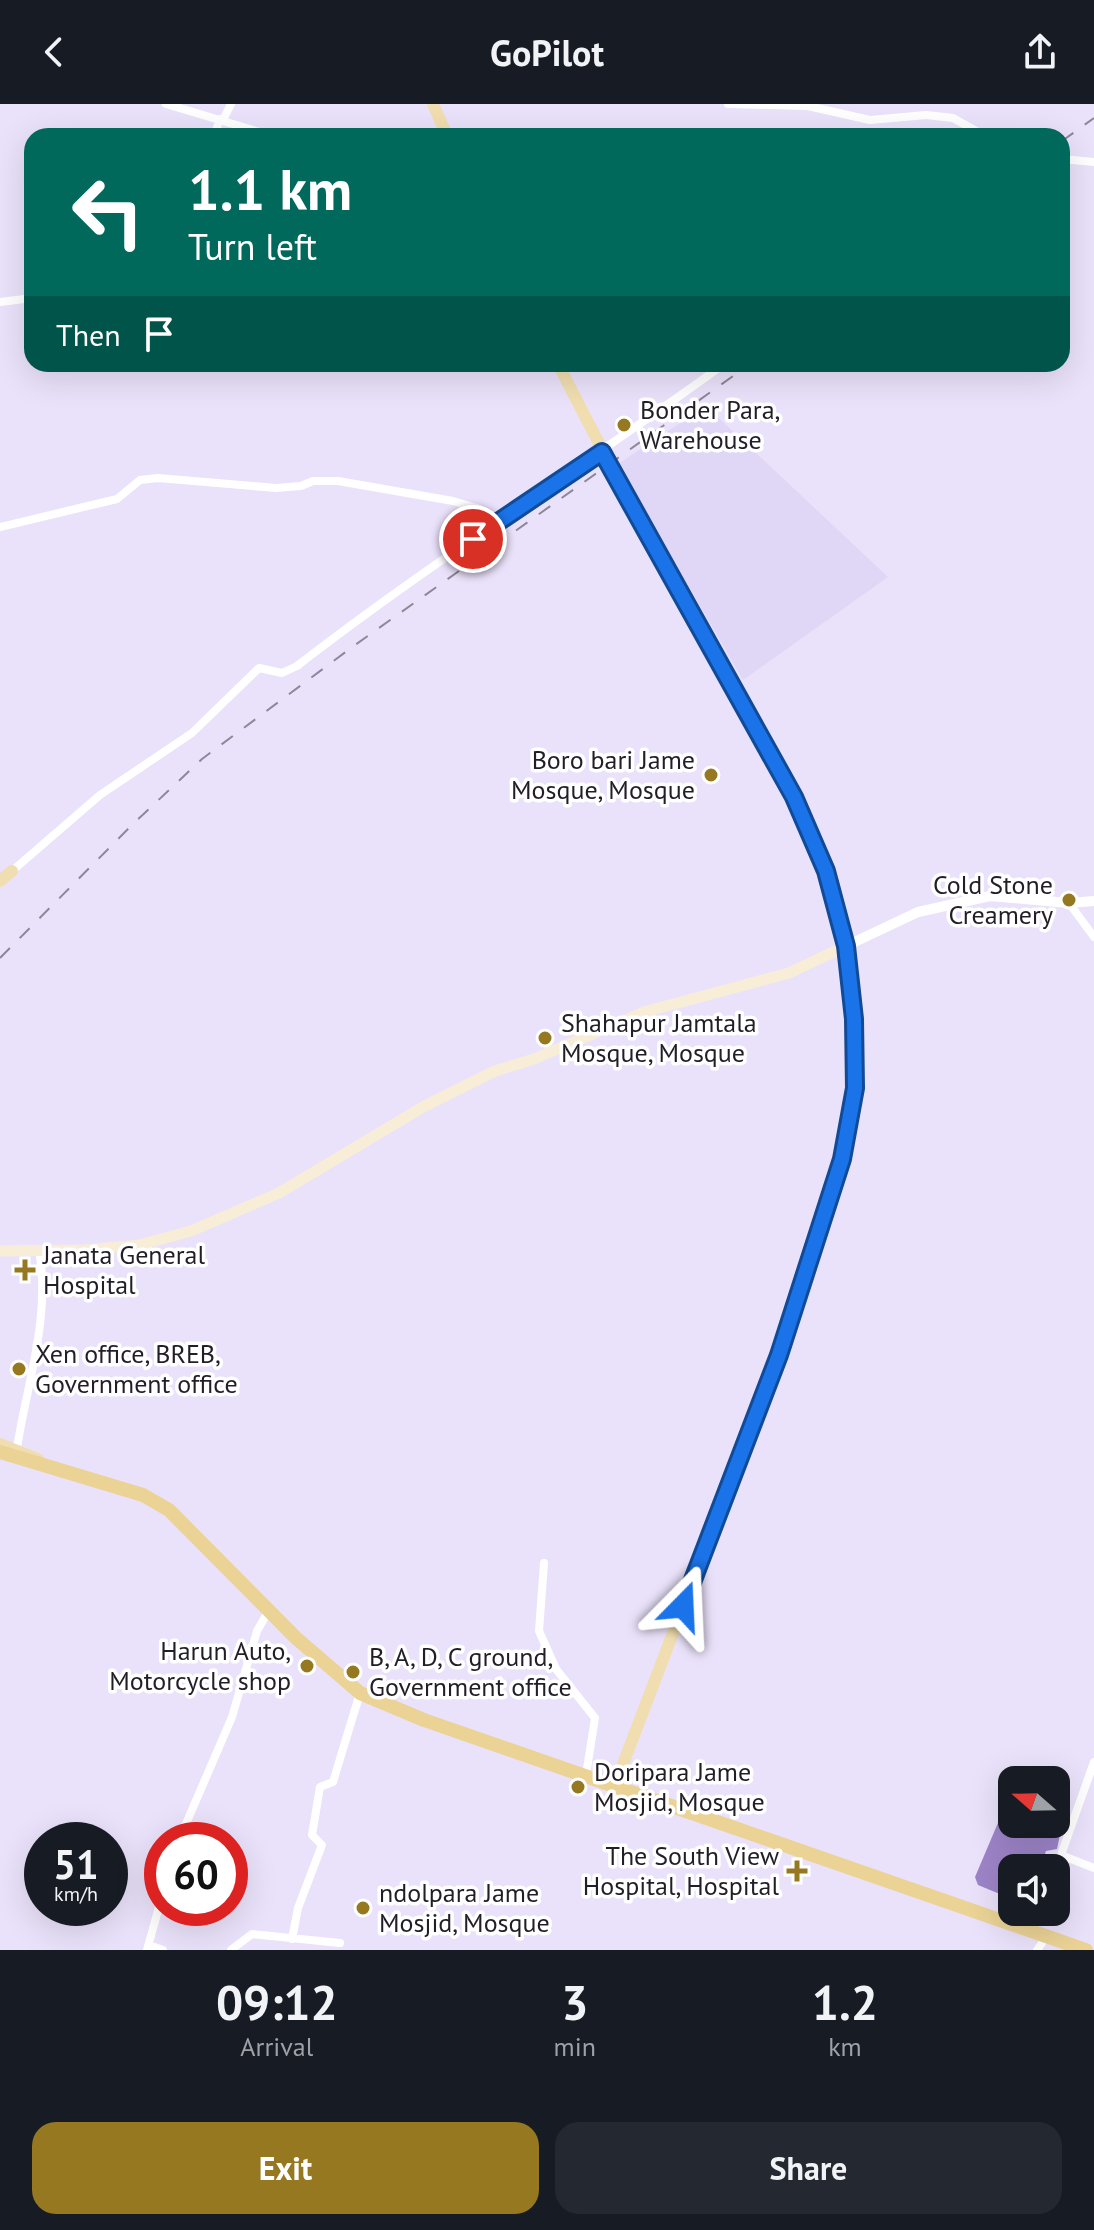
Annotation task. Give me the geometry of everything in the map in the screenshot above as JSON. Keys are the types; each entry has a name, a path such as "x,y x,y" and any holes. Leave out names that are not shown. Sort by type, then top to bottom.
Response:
{"highway":[{"path":"0,1452 143,1495 169,1510 296,1638 360,1693 424,1720 1086,1950"}],"main road":[{"path":"433,104 444,128"},
{"path":"562,372 602,452 794,797 826,871 846,946 854,1019 855,1088 842,1159 779,1355 615,1785"},
{"path":"0,881 12,871"},
{"path":"0,1251 84,1250 139,1245 191,1231 279,1193 423,1107 495,1071 534,1059 644,1012 789,973 846,946"},
{"path":"0,1444 17,1448 53,1467"}],"street":[{"path":"166,104 222,120 238,128"},
{"path":"218,128 231,104"},
{"path":"728,104 808,106 870,120 926,115 953,118 971,128"},
{"path":"1070,160 1094,162"},
{"path":"0,302 24,299"},
{"path":"12,871 100,795 192,733 259,668 282,673 297,666 497,521 602,452 713,372"},
{"path":"0,527 117,499 140,480 158,478 276,488 301,486 313,481 338,481 453,501 480,509 497,521"},
{"path":"846,946 918,912 990,896 1069,903 1094,901"},
{"path":"1069,903 1094,937"},
{"path":"17,1448 39,1342 43,1272 39,1250"},
{"path":"544,1563 539,1631 556,1669 595,1718 586,1775"},
{"path":"187,1822 232,1717 257,1631 269,1610"},
{"path":"292,1939 298,1908 322,1845 312,1835 320,1787 333,1782 360,1693"},
{"path":"1061,1854 1094,1762"},
{"path":"1084,1789 1094,1793"},
{"path":"1070,1859 1094,1868"},
{"path":"154,1926 148,1948 163,1950"},
{"path":"1037,1950 1041,1926"},
{"path":"231,1950 252,1934 340,1943"}],"shaded area":[{"path":"706,406 888,577 743,680 618,464"},
{"path":"998,1823 998,1838 1059,1838 1057,1849 1045,1854 998,1854 998,1893 978,1885 975,1877"}],"railway":[{"path":"1070,135 1094,118"},
{"path":"0,958 202,759 355,645 739,372"}],"place":[{"name":"Bonder Para, Warehouse","path":"624,425"},
{"name":"Boro bari Jame Mosque, Mosque","path":"711,775"},
{"name":"Cold Stone Creamery","path":"1069,900"},
{"name":"Shahapur Jamtala Mosque, Mosque","path":"545,1038"},
{"name":"Janata General Hospital","path":"25,1270"},
{"name":"Xen office, BREB, Government office","path":"19,1369"},
{"name":"Harun Auto, Motorcycle shop","path":"307,1666"},
{"name":"B, A, D, C ground, Government office","path":"353,1672"},
{"name":"Doripara Jame Mosjid, Mosque","path":"578,1787"},
{"name":"The South View Hospital, Hospital","path":"797,1871"},
{"name":"ndolpara Jame Mosjid, Mosque","path":"363,1908"}],"route":[{"path":"473,539 602,452 794,797 826,871 846,946 854,1019 855,1088 842,1159 779,1355 683,1606"}]}
